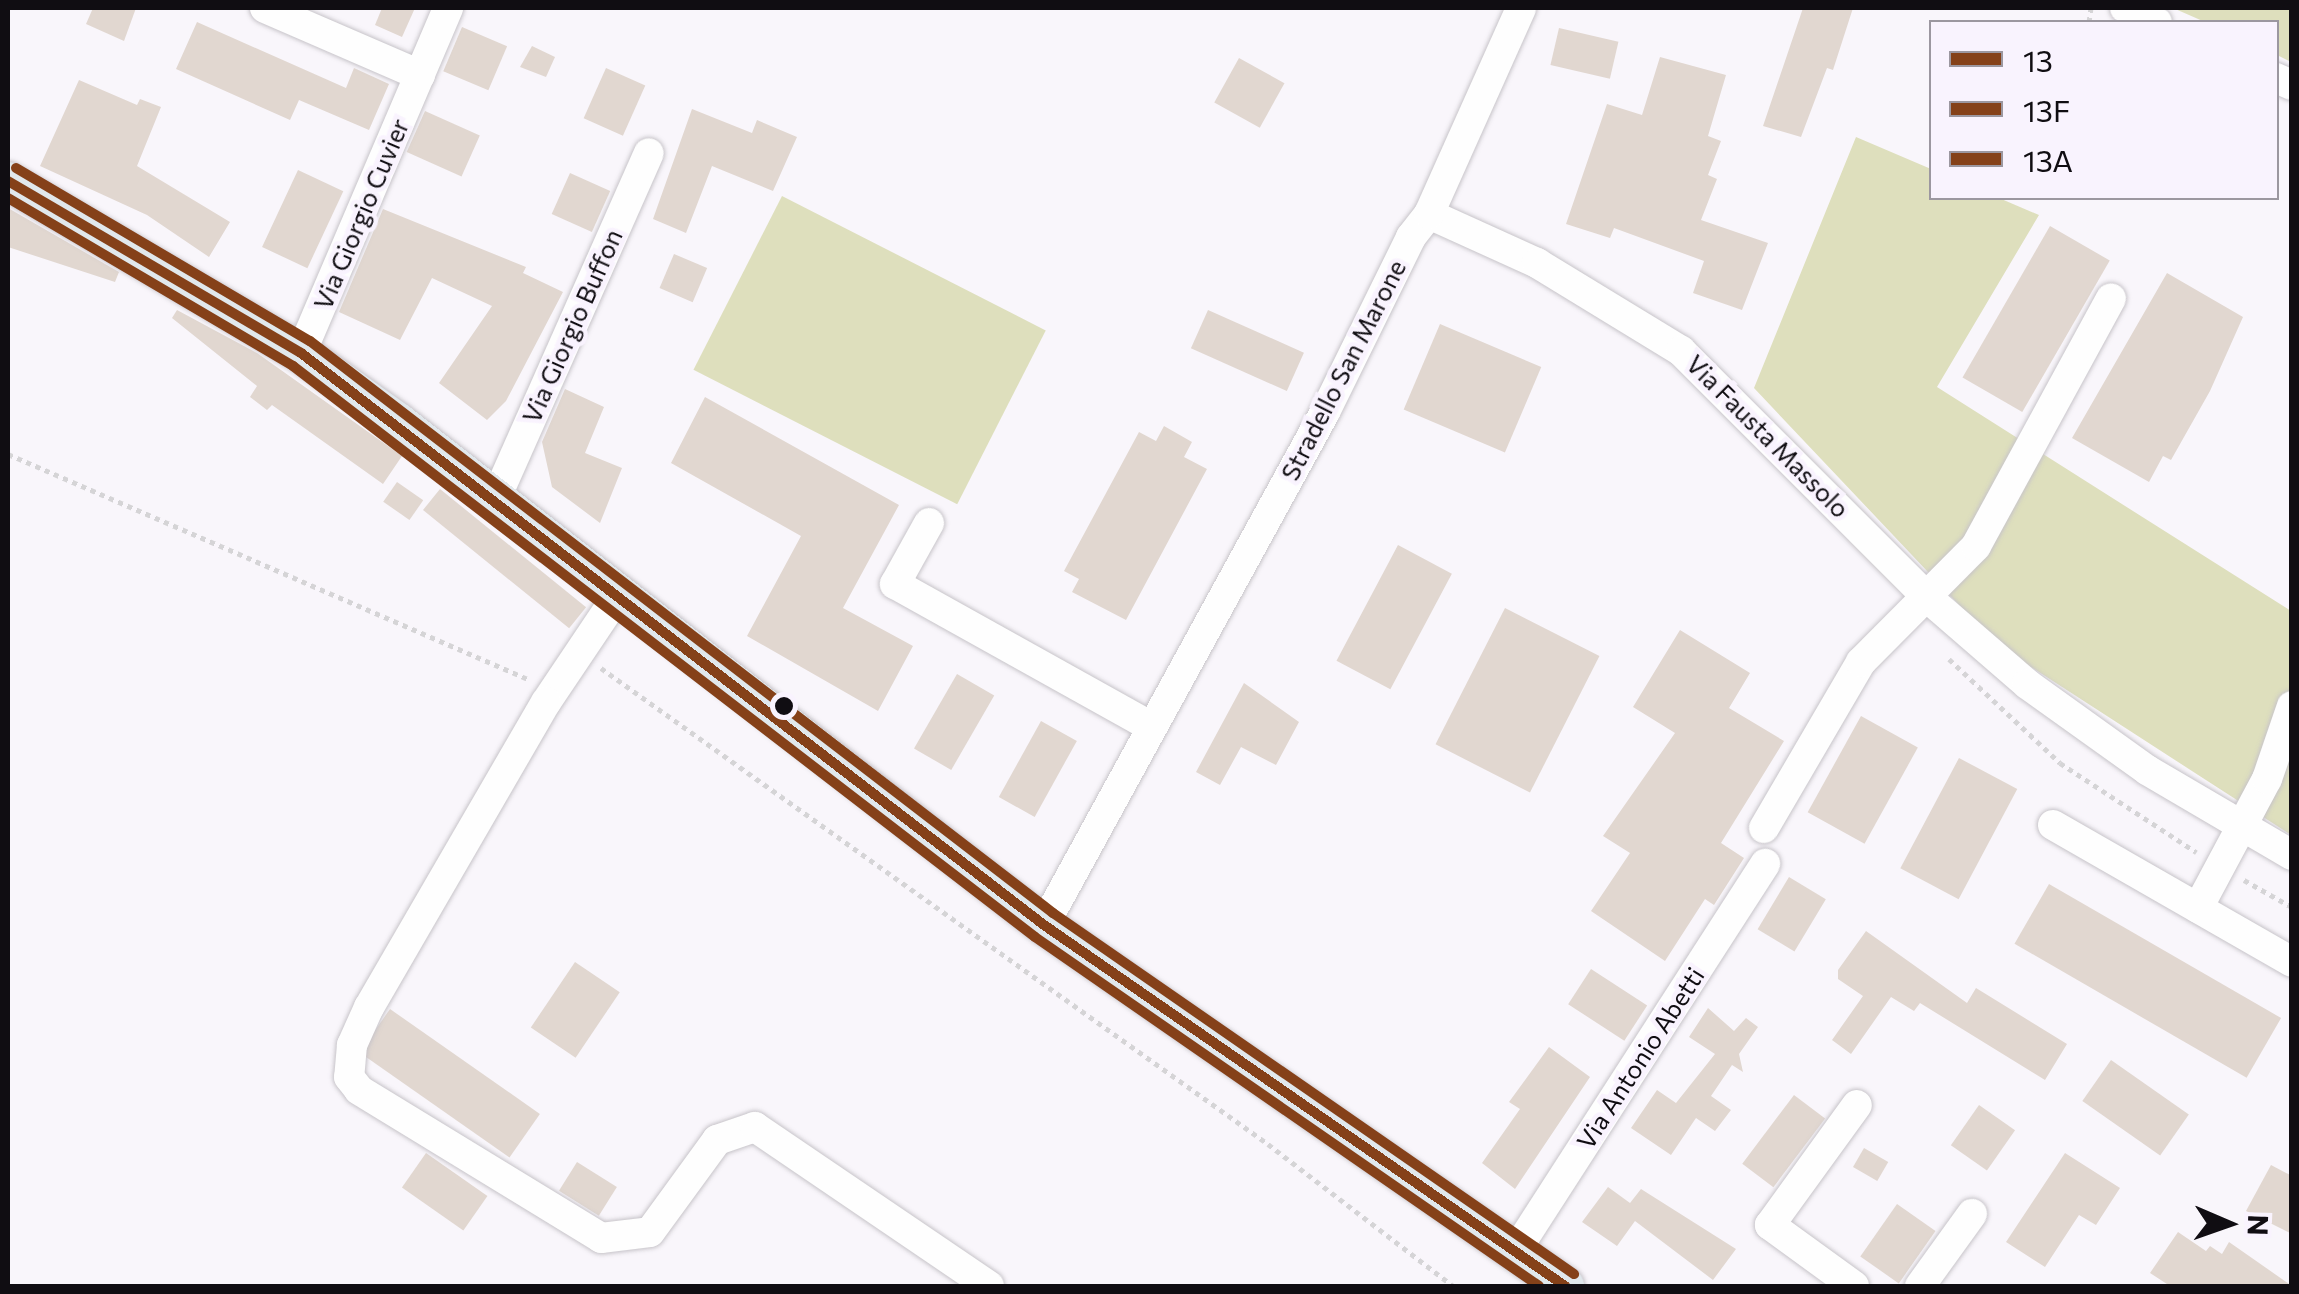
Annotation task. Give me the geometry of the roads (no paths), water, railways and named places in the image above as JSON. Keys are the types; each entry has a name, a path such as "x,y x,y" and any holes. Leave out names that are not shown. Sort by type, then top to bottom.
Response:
{"main road":[{"path":"8,182 301,354 496,498 1044,925 1565,1286"}],"street":[{"path":"265,8 420,75"},
{"name":"Via Giorgio Cuvier","path":"301,354 448,8"},
{"name":"Stradello San Marone","path":"1044,925 1325,412 1411,238 1429,214 1521,8"},
{"path":"2125,8 2152,20"},
{"name":"Via Giorgio Buffon","path":"496,498 649,153"},
{"name":"Via Fausta Massolo","path":"1429,214 1537,264 1681,350 1929,599 2027,684 2147,770 2292,855"},
{"path":"1764,828 1861,662 1929,599 1976,546 2111,298"},
{"path":"929,523 895,584 1152,727"},
{"path":"618,595 579,652 369,1008 352,1044 350,1077 358,1090 602,1238 650,1232 717,1140 755,1127 989,1286"},
{"path":"2198,908 2244,828 2292,706"},
{"path":"2053,825 2292,962"},
{"name":"Via Antonio Abetti","path":"1515,1252 1765,864"},
{"path":"1854,1286 1770,1225 1857,1105"},
{"path":"1920,1286 1972,1214"}]}
